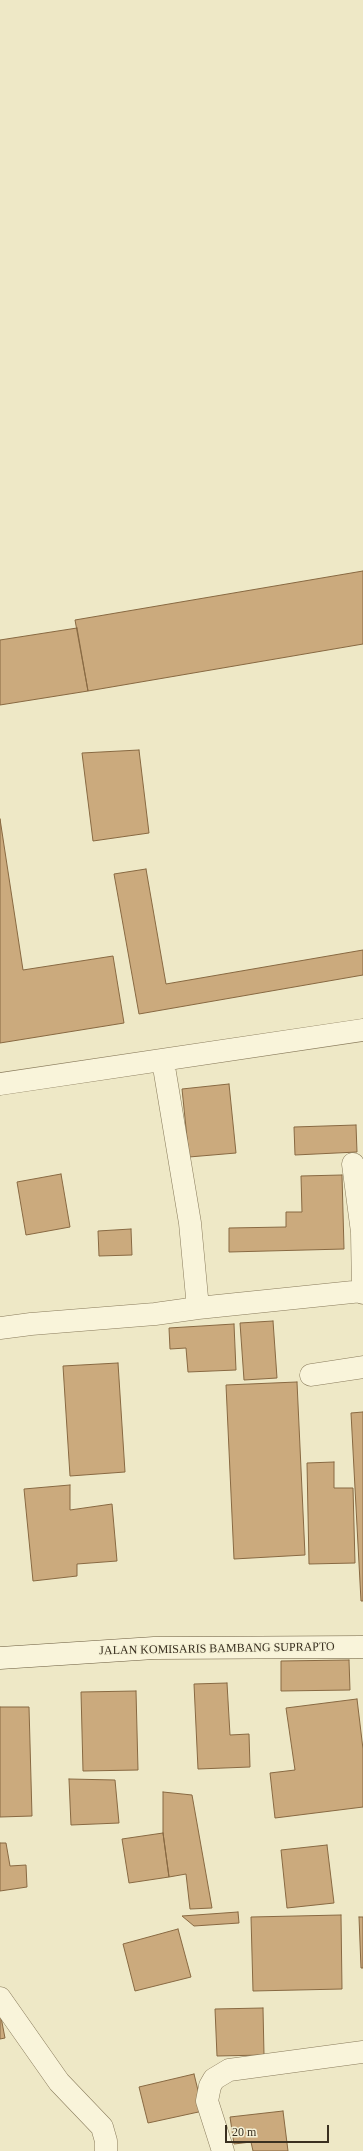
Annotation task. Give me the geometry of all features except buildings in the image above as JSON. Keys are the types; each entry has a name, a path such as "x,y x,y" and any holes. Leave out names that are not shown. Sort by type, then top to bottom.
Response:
{"street":[{"path":"0,1084 163,1061 363,1030"},
{"path":"163,1061 190,1222 198,1308"},
{"path":"0,1328 155,1314 198,1308 363,1292 362,1232 353,1164"},
{"path":"311,1375 363,1367"},
{"name":"JALAN KOMISARIS BAMBANG SUPRAPTO","path":"0,1658 154,1648 363,1647"},
{"path":"0,1998 59,2082 102,2128 106,2151"},
{"path":"223,2151 207,2101 210,2086 214,2079 229,2070 363,2052"}]}
